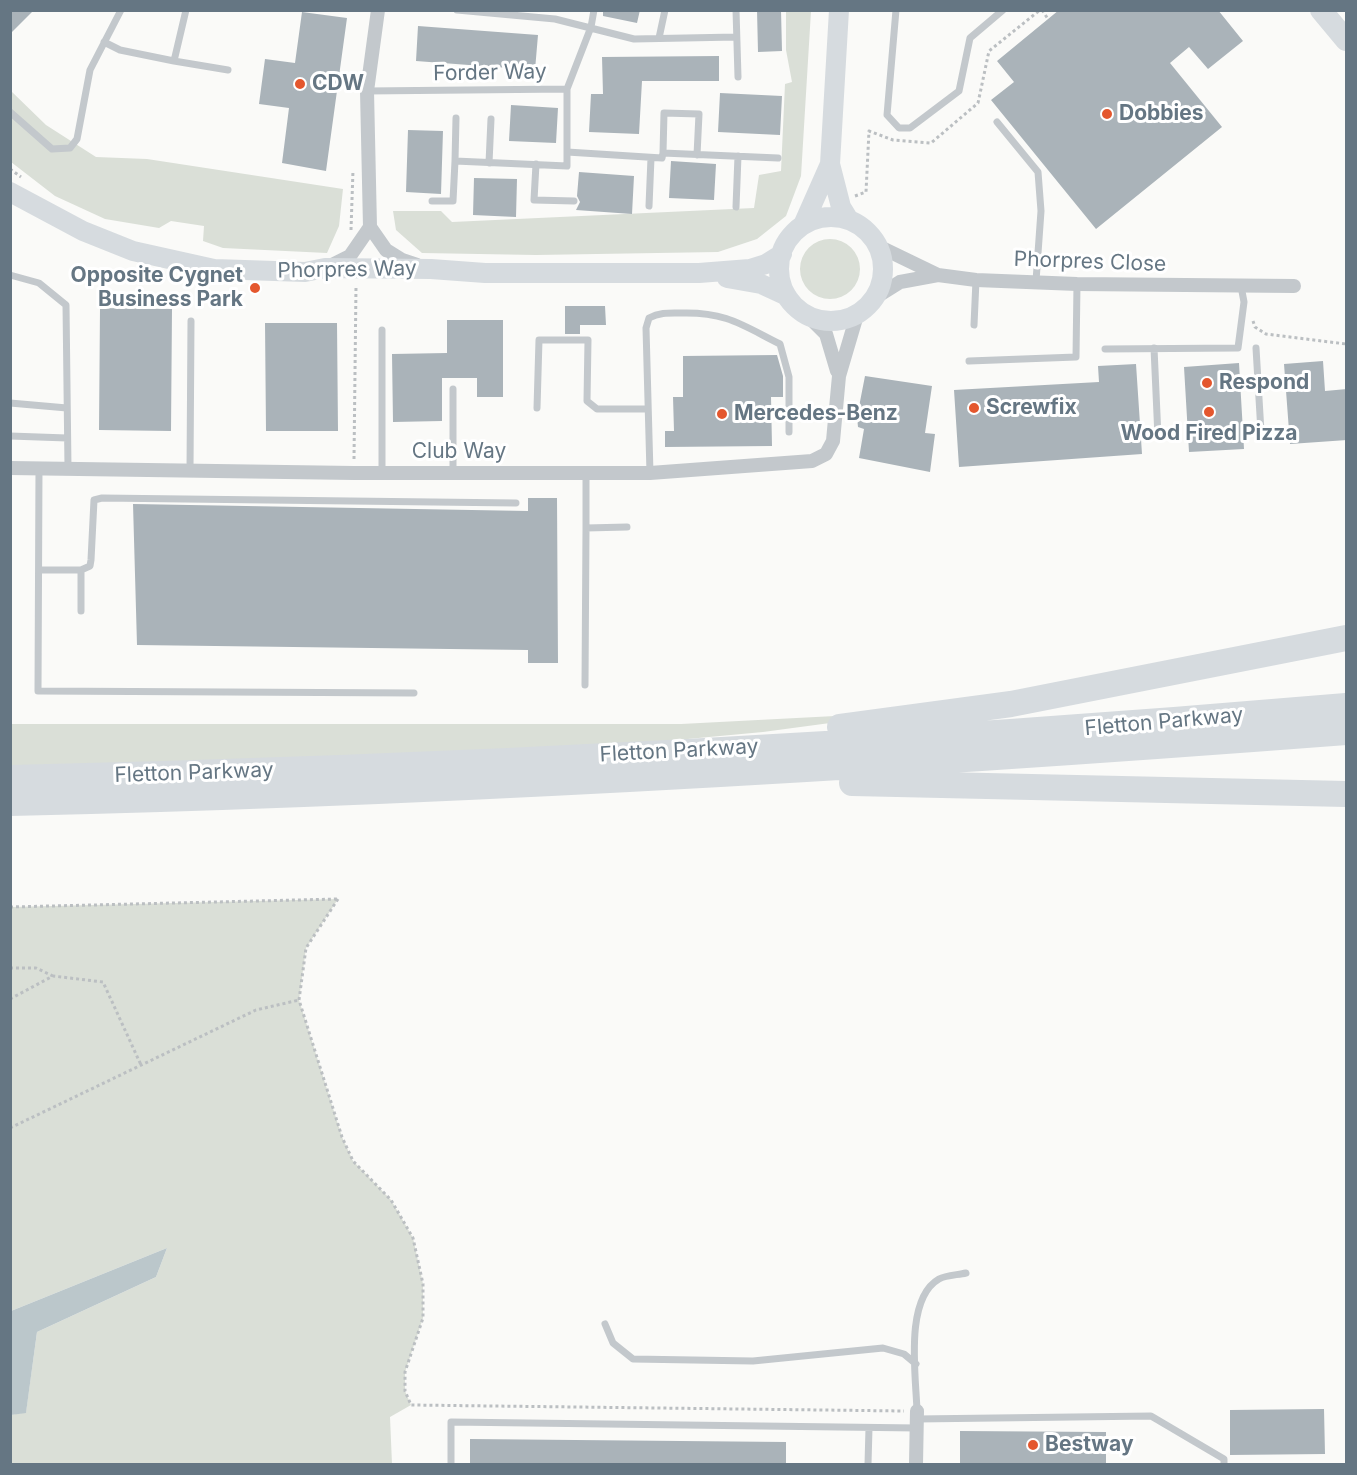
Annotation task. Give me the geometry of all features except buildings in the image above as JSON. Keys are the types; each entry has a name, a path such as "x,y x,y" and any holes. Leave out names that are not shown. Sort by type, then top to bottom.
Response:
{"highway":[{"path":"652,753 1011,704 1347,638"},
{"name":"Fletton Parkway","path":"10,778 222,773 652,753 1079,729 1347,706"},
{"name":"Fletton Parkway","path":"10,803 224,798 656,779 892,766 1347,732"},
{"path":"656,779 1347,794"}],"main road":[{"path":"1321,10 1347,40"}],"street":[{"path":"378,10 367,91 370,227 386,250 402,260 431,269"},
{"path":"839,10 830,164 841,207 849,220"},
{"path":"803,225 818,219 833,217 849,220 871,235 878,246 883,272 876,297 857,315 842,321 825,321 809,317 796,308 787,297 781,283 782,254 790,238 803,225 830,164"},
{"name":"Phorpres Way","path":"10,192 83,231 133,251 214,269 699,273 750,269 766,264 782,254"},
{"path":"315,270 350,256 370,227"},
{"name":"Phorpres Close","path":"878,246 938,275"},
{"path":"315,270 357,277 453,278 485,273"},
{"name":"Phorpres Way","path":"699,273 761,284 787,297"},
{"name":"Phorpres Close","path":"876,297 900,282 938,275 976,280 1077,284 1294,286"},
{"name":"Club Way","path":"10,468 354,473 650,473 812,461 826,454 833,441 838,376 857,315"},
{"name":"Club Way","path":"809,317 826,334 838,376"},
{"path":"915,1464 917,1419"}],"lane":[{"path":"10,112 52,148 70,148 77,139 90,70 121,10"},
{"path":"174,61 186,10"},
{"path":"456,10 555,19 634,39 736,37"},
{"name":"Forder Way","path":"367,91 567,89 591,27 594,10"},
{"path":"659,38 664,10"},
{"path":"736,10 738,77"},
{"path":"896,10 887,115 899,128 910,128 959,91 970,38 1003,10"},
{"path":"104,42 120,50 228,70"},
{"path":"454,161 567,166 567,89"},
{"path":"567,152 662,158 664,113 699,114 698,154"},
{"path":"432,201 453,201 456,118"},
{"path":"489,163 491,119"},
{"path":"997,122 1038,171 1041,211 1036,281"},
{"path":"663,153 778,158"},
{"path":"736,207 738,156"},
{"path":"649,206 651,158"},
{"path":"536,164 534,200 574,201"},
{"path":"10,275 39,283 66,305 68,468"},
{"path":"974,325 976,280"},
{"path":"969,361 1076,357 1077,284"},
{"path":"1105,349 1238,348 1244,302 1241,286"},
{"path":"650,473 646,328 649,318 658,313 709,312 723,316 780,345 789,377 789,432"},
{"path":"190,470 191,321"},
{"path":"382,330 382,473"},
{"path":"537,408 539,340 588,340 587,400 597,409 648,409"},
{"path":"1154,348 1158,437"},
{"path":"1256,348 1261,432"},
{"path":"453,390 453,473"},
{"path":"10,404 67,408"},
{"path":"10,436 67,438"},
{"path":"39,468 38,691 414,693"},
{"path":"585,685 586,473"},
{"path":"39,570 81,570 90,566 94,500 102,498 516,503"},
{"path":"586,528 627,527"},
{"path":"81,570 81,611"},
{"path":"917,1419 916,1314 921,1298 940,1278 966,1273"},
{"path":"605,1324 612,1343 633,1359 753,1361 883,1348 904,1354 916,1364"},
{"path":"451,1464 452,1422 869,1428 917,1419 1151,1416 1224,1459 1224,1464"},
{"path":"868,1464 869,1428"}],"path":[{"path":"1042,10 1048,19"},
{"path":"351,232 353,168"},
{"path":"10,169 29,183"},
{"path":"354,473 357,277"},
{"path":"1244,302 1255,327 1266,334 1347,344"},
{"path":"10,907 338,899 306,948 299,1000 342,1137 353,1161 391,1200 413,1238 423,1284 423,1318 405,1372 405,1391 411,1405 917,1419"},
{"path":"10,968 36,968 53,976 103,982 141,1065"},
{"path":"10,999 53,976"},
{"path":"10,1128 256,1010 299,1000"}],"shaded area":[{"path":"786,11 811,11 801,176 786,216 757,239 718,252 536,255 422,253 396,230 393,211 441,211 452,222 754,208 759,175 781,171 785,84 792,82 786,50"},
{"path":"10,90 46,125 96,157 147,159 343,189 339,226 327,253 223,248 203,241 204,226 171,221 159,228 105,219 55,196 11,162"},
{"path":"830,239 847,244 855,252 860,269 855,286 847,294 830,299 813,294 805,286 800,269 805,252 813,244"},
{"path":"912,712 763,732 612,746 11,768 10,724 681,724"},
{"path":"338,899 306,948 299,1000 342,1137 353,1161 391,1200 413,1238 423,1284 423,1318 405,1372 405,1391 411,1405 390,1417 392,1464 11,1464 11,1415 26,1412 37,1332 156,1277 167,1248 11,1311 11,907"},
{"path":"167,1248 156,1277 37,1332 26,1413 11,1415 11,1311"}],"place":[{"name":"CDW","path":"300,84"},
{"name":"Dobbies","path":"1107,114"},
{"name":"Opposite Cygnet Business Park","path":"255,288"},
{"name":"Respond","path":"1207,383"},
{"name":"Screwfix","path":"974,408"},
{"name":"Wood Fired Pizza","path":"1209,412"},
{"name":"Mercedes-Benz","path":"722,414"},
{"name":"Bestway","path":"1033,1445"}]}
